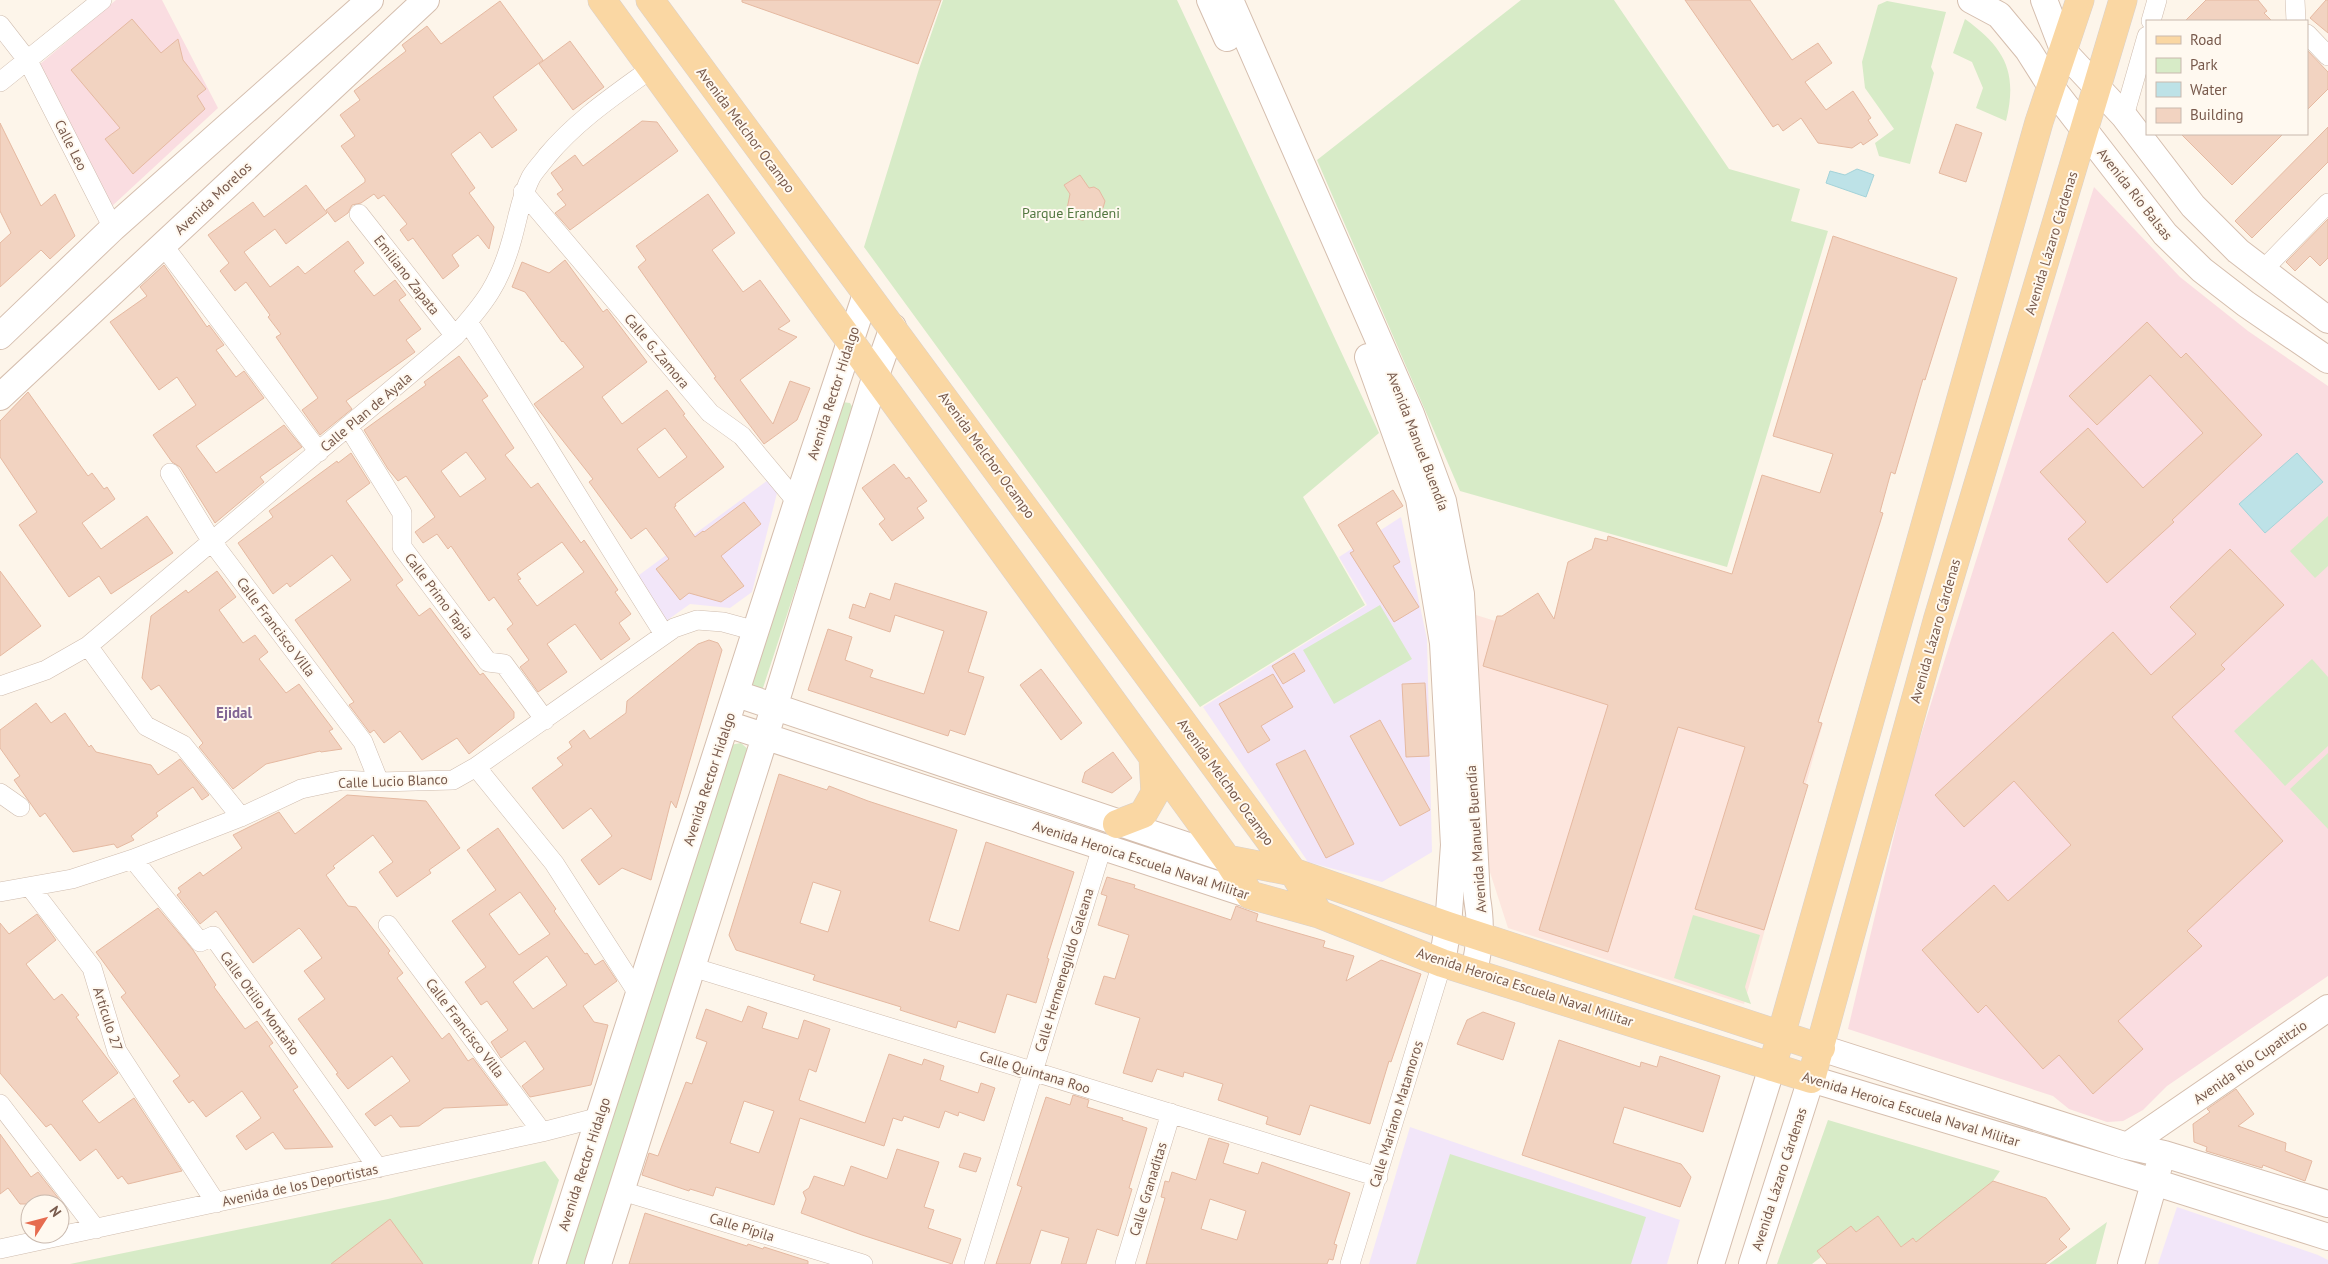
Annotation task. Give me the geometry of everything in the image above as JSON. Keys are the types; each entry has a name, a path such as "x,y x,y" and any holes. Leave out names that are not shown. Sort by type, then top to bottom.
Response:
{"main road":[{"path":"602,0 875,378 1227,859 1250,895"},
{"name":"Avenida Melchor Ocampo","path":"650,0 848,266 866,294 893,327 1293,872 1319,914"},
{"path":"1772,1067 1812,918 2037,132 2080,0"},
{"name":"Avenida Lázaro Cárdenas","path":"1811,1079 1937,621 2123,0"},
{"path":"1117,824 1143,814 1155,793 1153,758"},
{"name":"Avenida Heroica Escuela Naval Militar","path":"1227,859 1293,872 1481,937 1821,1048"},
{"name":"Avenida Heroica Escuela Naval Militar","path":"1250,895 1319,914 1442,963 1811,1079"}],"street":[{"path":"0,82 102,0"},
{"path":"0,336 113,228 370,0"},
{"name":"Avenida Morelos","path":"0,397 426,0"},
{"name":"Avenida Manuel Buendía","path":"1210,0 1372,365 1419,499 1443,643 1454,845 1448,926 1442,963"},
{"name":"Avenida Manuel Buendía","path":"1230,0 1411,414 1444,501 1461,594 1481,937 1474,972"},
{"name":"Avenida Río Balsas","path":"1971,0 1999,14 2028,50 2052,88 2165,234 2202,270 2246,304 2328,360"},
{"path":"2044,0 2064,52 2124,116 2193,206 2238,251 2328,320"},
{"path":"2151,20 2157,0"},
{"path":"2295,0 2296,20"},
{"name":"Calle Leo","path":"0,25 28,61 113,228"},
{"path":"2308,35 2328,56"},
{"path":"2124,116 2146,39"},
{"name":"Calle Plan de Ayala","path":"0,686 46,670 88,646 455,336 487,300 501,272 511,242 523,192 532,175 556,146 585,117 652,68"},
{"name":"Calle G. Zamora","path":"523,192 710,414 742,436 797,502"},
{"path":"2262,271 2328,203"},
{"name":"Emiliano Zapata","path":"359,214 455,336"},
{"path":"163,245 319,452"},
{"name":"Avenida Rector Hidalgo","path":"552,1264 797,502 866,294"},
{"path":"468,322 541,434 599,532 664,634"},
{"path":"598,1264 765,737 875,378 893,327"},
{"name":"Calle Primo Tapia","path":"348,426 402,513 402,547 488,662 504,664 545,720"},
{"name":"Calle Francisco Villa","path":"170,473 212,542 363,742 379,782"},
{"name":"Calle Lucio Blanco","path":"0,892 72,879 132,859 241,817 301,789 343,780 379,782 453,780 476,768 664,634 697,620 722,622 756,631"},
{"path":"88,646 146,726 183,745 241,817"},
{"name":"Avenida Heroica Escuela Naval Militar","path":"736,694 1117,824 1227,859"},
{"name":"Avenida Heroica Escuela Naval Militar","path":"727,724 1250,895"},
{"path":"476,768 554,863 639,995"},
{"path":"0,793 20,807"},
{"name":"Calle Hermenegildo Galeana","path":"974,1264 1102,847"},
{"name":"Calle Otilio Montaño","path":"132,859 200,942 213,936 378,1168"},
{"name":"Artículo 27","path":"30,887 92,968 117,1052 216,1203"},
{"name":"Calle Francisco Villa","path":"388,925 542,1132"},
{"name":"Calle Mariano Matamoros","path":"1350,1264 1442,963"},
{"name":"Calle Quintana Roo","path":"692,967 1378,1176"},
{"name":"Avenida Río Cupatitzio","path":"2127,1146 2328,1008"},
{"name":"Avenida Heroica Escuela Naval Militar","path":"1821,1048 2127,1146 2164,1154 2328,1204"},
{"path":"1711,1264 1772,1067"},
{"name":"Avenida Heroica Escuela Naval Militar","path":"1811,1079 2154,1182 2328,1237"},
{"name":"Avenida Lázaro Cárdenas","path":"1752,1264 1811,1079"},
{"path":"0,1104 96,1229"},
{"name":"Calle Granaditas","path":"1125,1264 1171,1113"},
{"path":"2131,1264 2154,1182 2164,1154 2172,1116"},
{"name":"Avenida de los Deportistas","path":"0,1249 542,1132 600,1117"},
{"name":"Calle Pípila","path":"622,1191 863,1264"}],"shaded area":[{"path":"116,0 162,0 218,108 111,207 39,65"},
{"path":"2094,187 2180,277 2248,331 2328,386 2328,976 2167,1086 2143,1110 2123,1121 2107,1122 2069,1109 2053,1096 1848,1029 1909,773"},
{"path":"768,480 777,493 752,592 730,608 690,604 662,624 631,581"},
{"path":"1401,517 1427,639 1432,852 1382,882 1308,862 1203,707 1367,605 1339,557"},
{"path":"1476,615 1823,723 1744,1004 1508,928 1487,863"},
{"path":"1410,1127 1680,1220 1667,1264 1369,1264"},
{"path":"2177,1207 2318,1255 2328,1260 2328,1264 2158,1264"}],"green space":[{"name":"Parque Erandeni","path":"943,0 1177,0 1379,433 1303,497 1365,605 1200,707 864,247 919,69"},
{"path":"1521,0 1614,0 1729,169 1800,189 1791,221 1828,231 1727,567 1460,491 1317,160"},
{"path":"1887,1 1946,12 1931,67 1934,73 1910,164 1879,156 1875,143 1894,129 1865,88 1862,62 1878,5"},
{"path":"1965,19 1990,40 2005,62 2010,88 2006,121 1976,108 1983,88 1972,62 1953,53"},
{"path":"842,402 850,403 854,410 762,691 748,689"},
{"path":"2328,516 2328,566 2315,578 2290,551"},
{"path":"1380,605 1412,659 1334,704 1303,650"},
{"path":"2312,659 2328,677 2328,746 2285,786 2234,731"},
{"path":"741,743 750,751 585,1264 563,1264 730,745"},
{"path":"2328,753 2328,829 2290,789"},
{"path":"1693,915 1760,935 1745,987 1751,1004 1674,978"},
{"path":"1828,1120 2000,1171 1993,1181 1917,1242 1913,1238 1887,1257 1879,1246 1893,1236 1878,1216 1856,1232 1818,1252 1821,1257 1812,1264 1777,1264"},
{"path":"1450,1154 1646,1217 1631,1264 1416,1264"},
{"path":"545,1161 559,1180 532,1264 70,1264 388,1199"},
{"path":"2107,1222 2096,1264 2049,1264"}],"water":[{"path":"1857,169 1874,175 1866,197 1826,183 1830,171 1845,175"},
{"path":"2297,453 2323,482 2265,533 2239,504"}],"building":[{"path":"742,0 941,0 918,64 742,2"},
{"path":"1685,0 1750,0 1792,60 1818,43 1832,63 1805,82 1826,110 1853,91 1871,118 1868,120 1878,135 1863,145 1861,142 1852,148 1818,143 1801,118 1783,131 1778,124 1773,127"},
{"path":"2206,0 2258,0 2267,11 2264,13 2271,20 2186,20"},
{"path":"2328,0 2328,33 2310,18"},
{"path":"500,1 543,60 493,97 517,130 492,148 480,132 451,154 475,188 469,193 494,227 489,249 478,235 452,255 459,266 443,279 413,238 408,241 400,230 407,224 384,195 378,199 374,194 361,203 352,205 348,213 335,222 326,210 365,182 365,179 341,146 355,136 340,115 360,100 354,91 406,51 402,45 427,26 441,44"},
{"path":"132,19 161,53 178,39 183,60 206,89 197,96 205,109 133,174 105,139 120,128 71,70"},
{"path":"570,41 604,87 573,110 539,64"},
{"path":"2308,51 2328,72 2328,89 2308,109"},
{"path":"642,121 657,122 678,151 570,230 555,213 566,205 557,194 563,190 551,173 575,155 583,166"},
{"path":"0,123 41,206 55,194 75,236 50,259 41,250 0,287 0,243 11,233 0,211"},
{"path":"1956,124 1982,133 1966,182 1939,173"},
{"path":"2328,127 2328,162 2252,238 2235,221"},
{"path":"2182,135 2282,135 2232,185"},
{"path":"1080,175 1089,188 1094,187 1099,190 1105,201 1103,208 1092,217 1083,220 1076,219 1067,209 1070,194 1064,185"},
{"path":"306,185 327,213 286,244 275,229 244,252 270,287 298,266 305,274 348,241 364,263 354,271 374,296 395,280 406,295 399,300 421,329 406,340 415,352 346,401 352,409 320,435 302,410 318,398 276,337 281,334 246,282 235,291 220,271 229,263 208,235 253,202 264,217"},
{"path":"708,194 735,233 712,250 743,292 760,280 790,321 778,329 797,337 740,380 773,424 790,381 810,388 797,420 764,444 714,378 716,377 638,267 646,260 636,246"},
{"path":"2328,219 2328,258 2320,266 2310,256 2295,271 2286,262"},
{"path":"1833,236 1957,278 1925,380 1923,379 1895,474 1891,472 1880,512 1883,513 1818,722 1822,723 1803,783 1808,785 1764,930 1695,909 1745,747 1678,727 1608,952 1539,930 1608,705 1483,666 1497,616 1502,616 1538,593 1554,619 1568,562 1592,549 1595,538 1607,541 1608,536 1732,574 1762,475 1820,493 1833,454 1773,436"},
{"path":"565,260 603,312 607,309 647,362 602,397 622,424 667,390 685,414 683,415 724,467 675,504 676,506 674,507 695,537 744,502 761,524 721,556 744,586 721,602 689,593 680,600 656,569 669,559 646,528 631,539 589,482 593,479 534,404 584,367 562,342 525,292 512,287 522,262 549,273","holes":["665,428 687,457 659,478 637,449"]},
{"path":"164,265 207,327 209,325 224,345 216,350 236,377 244,371 264,398 196,446 216,473 284,425 302,447 260,477 264,482 215,523 180,467 172,462 153,435 196,405 177,377 159,390 110,322 147,296 140,287"},
{"path":"2147,322 2181,358 2186,353 2262,435 2172,520 2174,522 2107,583 2068,539 2086,522 2040,472 2088,428 2143,488 2203,433 2150,375 2097,425 2069,396"},
{"path":"459,356 488,396 482,400 514,448 505,455 531,488 538,483 581,543 584,540 618,590 615,592 631,614 619,623 630,639 601,660 575,624 547,644 567,672 538,692 520,667 529,660 507,629 513,624 494,597 489,601 451,546 448,549 437,534 423,543 415,532 435,517 406,476 398,481 388,469 364,430 426,385 424,382","holes":["466,452 486,479 460,497 441,471","562,542 584,572 537,606 518,580 521,579 517,574"]},
{"path":"28,392 88,476 92,473 104,489 107,487 115,499 82,523 101,549 147,516 173,553 111,594 99,576 69,597 19,525 37,512 0,457 0,421"},
{"path":"351,453 370,483 346,501 403,580 396,585 419,616 430,608 480,675 483,673 514,712 514,718 469,754 457,738 422,760 400,731 384,743 374,730 370,733 349,705 354,702 295,620 351,580 332,555 290,587 287,583 273,594 238,543 273,517 269,511 337,461 338,463"},
{"path":"894,464 906,479 909,477 927,501 917,508 924,518 892,541 879,524 885,519 862,488"},
{"path":"1393,490 1403,506 1376,523 1400,562 1393,566 1419,607 1394,622 1350,553 1354,551 1338,525"},
{"path":"2230,549 2284,605 2221,665 2225,669 2172,717 2283,841 2187,931 2202,946 2118,1021 2143,1049 2093,1094 2059,1055 2043,1069 1986,1005 1978,1013 1922,950 1994,885 2008,901 2071,845 2014,781 1964,827 1935,795 2113,632 2151,675 2196,634 2170,607"},
{"path":"0,571 41,626 0,656"},
{"path":"217,571 236,597 219,610 243,643 255,635 268,652 259,659 286,693 299,684 333,729 329,731 342,749 320,751 266,764 233,789 199,747 203,743 159,685 151,690 142,678 151,616 186,590 188,593"},
{"path":"895,583 987,612 968,672 984,677 965,735 950,730 948,736 808,690 828,629 852,637 845,660 873,670 870,677 924,694 944,631 895,615 890,632 849,618 853,604 865,608 870,593 890,600"},
{"path":"709,640 718,643 722,650 676,808 671,801 651,880 622,868 599,885 581,860 612,836 591,808 563,829 532,788 563,765 557,758 572,747 569,742 584,730 590,739 626,713 627,701 698,644"},
{"path":"1294,653 1305,671 1283,684 1272,666"},
{"path":"1041,669 1082,723 1061,740 1020,685"},
{"path":"1273,674 1293,707 1261,726 1270,740 1248,753 1219,704"},
{"path":"1425,683 1429,756 1406,757 1402,684"},
{"path":"36,703 51,723 65,713 89,747 91,745 96,752 151,765 158,775 180,759 209,795 202,800 193,787 156,813 158,816 131,836 134,840 117,848 114,844 73,852 45,813 40,817 14,780 20,776 0,748 0,730"},
{"path":"1380,720 1430,810 1400,826 1350,736"},
{"path":"1305,750 1354,844 1326,858 1276,764"},
{"path":"1113,752 1132,778 1112,793 1082,782 1085,772"},
{"path":"779,774 827,790 829,786 868,801 957,830 929,921 959,931 986,842 1074,872 1047,958 1049,959 1036,1003 1007,994 995,1033 958,1021 956,1028 900,1010 901,1007 813,980 815,975 736,950 729,935","holes":["813,882 841,891 828,932 800,923"]},
{"path":"347,795 426,801 460,848 429,870 431,873 397,897 379,872 393,862 373,835 333,866 335,868 326,875 348,906 356,907 390,951 388,953 403,973 397,978 442,1039 449,1033 468,1061 473,1058 508,1105 444,1108 419,1126 400,1127 391,1115 375,1126 365,1114 410,1081 392,1056 348,1089 336,1074 338,1073 298,1019 325,999 304,971 322,958 302,931 299,928 253,963 216,911 200,924 177,895 181,892 178,888 200,872 203,876 242,848 233,835 279,812 295,834"},
{"path":"498,828 556,909 554,911 585,954 587,953 595,965 603,960 617,981 583,1006 594,1022 608,1025 591,1085 530,1097 522,1086 544,1069 525,1041 501,1058 491,1042 508,1030 487,1001 481,1005 465,982 486,967 452,921 496,890 467,850","holes":["520,892 550,934 519,955 489,914","547,956 567,985 533,1009 513,982"]},
{"path":"1107,877 1135,885 1134,888 1231,920 1236,906 1258,914 1256,921 1325,941 1323,947 1354,956 1346,981 1381,960 1421,974 1391,1062 1389,1061 1370,1124 1310,1105 1300,1135 1266,1124 1268,1117 1218,1100 1223,1084 1184,1072 1183,1077 1157,1069 1152,1082 1123,1073 1140,1018 1095,1004 1104,976 1115,979 1129,935 1098,925 1107,896 1101,894"},
{"path":"158,908 193,950 216,985 214,987 245,1029 257,1021 273,1043 269,1046 298,1087 293,1090 333,1147 285,1149 273,1132 246,1150 236,1136 261,1118 242,1091 206,1117 193,1100 189,1103 173,1081 180,1076 121,997 126,993 96,952"},
{"path":"37,914 56,940 26,964 54,1000 62,994 79,1015 76,1017 118,1073 82,1101 99,1123 134,1098 182,1171 128,1184 122,1176 118,1179 96,1149 80,1161 51,1124 46,1127 0,1073 0,923 9,934"},
{"path":"748,1006 767,1013 762,1028 798,1039 804,1020 830,1029 816,1072 809,1069 799,1100 865,1123 889,1054 922,1065 924,1059 944,1066 940,1080 978,1093 981,1083 995,1088 984,1121 959,1112 958,1116 945,1111 939,1128 904,1116 902,1121 893,1118 884,1146 800,1118 774,1205 716,1187 713,1196 690,1189 689,1191 642,1175 649,1153 658,1156 686,1082 692,1084 707,1042 696,1038 706,1009 742,1022","holes":["744,1101 774,1111 759,1153 730,1143"]},
{"path":"1483,1012 1515,1023 1503,1060 1457,1044 1467,1020"},
{"path":"1559,1040 1640,1067 1641,1062 1657,1067 1660,1056 1720,1076 1703,1132 1624,1107 1613,1143 1681,1164 1691,1177 1680,1207 1522,1155"},
{"path":"2236,1089 2254,1114 2238,1126 2286,1143 2285,1151 2312,1161 2305,1181 2263,1165 2262,1168 2206,1151 2207,1147 2194,1142 2193,1124 2210,1112 2207,1109"},
{"path":"1073,1095 1089,1100 1087,1107 1123,1118 1122,1120 1147,1128 1129,1188 1132,1189 1118,1236 1097,1229 1086,1264 1061,1264 1069,1238 1041,1230 1030,1264 996,1264 1022,1187 1017,1185 1046,1097 1070,1105"},
{"path":"0,1134 31,1177 38,1172 55,1194 20,1194 20,1204 8,1188 0,1194"},
{"path":"1209,1138 1229,1144 1223,1163 1258,1174 1262,1162 1350,1193 1334,1244 1337,1245 1333,1260 1329,1259 1327,1264 1146,1264 1165,1198 1161,1197 1165,1181 1169,1182 1172,1172 1196,1180","holes":["1210,1199 1246,1211 1237,1240 1201,1229"]},
{"path":"897,1149 939,1162 924,1207 934,1210 928,1228 961,1239 952,1264 801,1213 806,1199 803,1192 809,1188 814,1176 844,1186 851,1166 887,1179"},
{"path":"964,1153 981,1158 976,1172 959,1167"},
{"path":"1993,1181 2046,1198 2070,1229 2059,1239 2067,1247 2045,1264 1827,1264 1817,1251 1851,1226 1856,1232 1878,1216 1901,1247 1913,1238 1916,1242"},
{"path":"645,1213 747,1246 748,1244 763,1249 764,1247 808,1261 808,1264 629,1264"},
{"path":"390,1219 423,1264 331,1264"}],"district":[{"name":"Ejidal","path":"234,713"}]}
